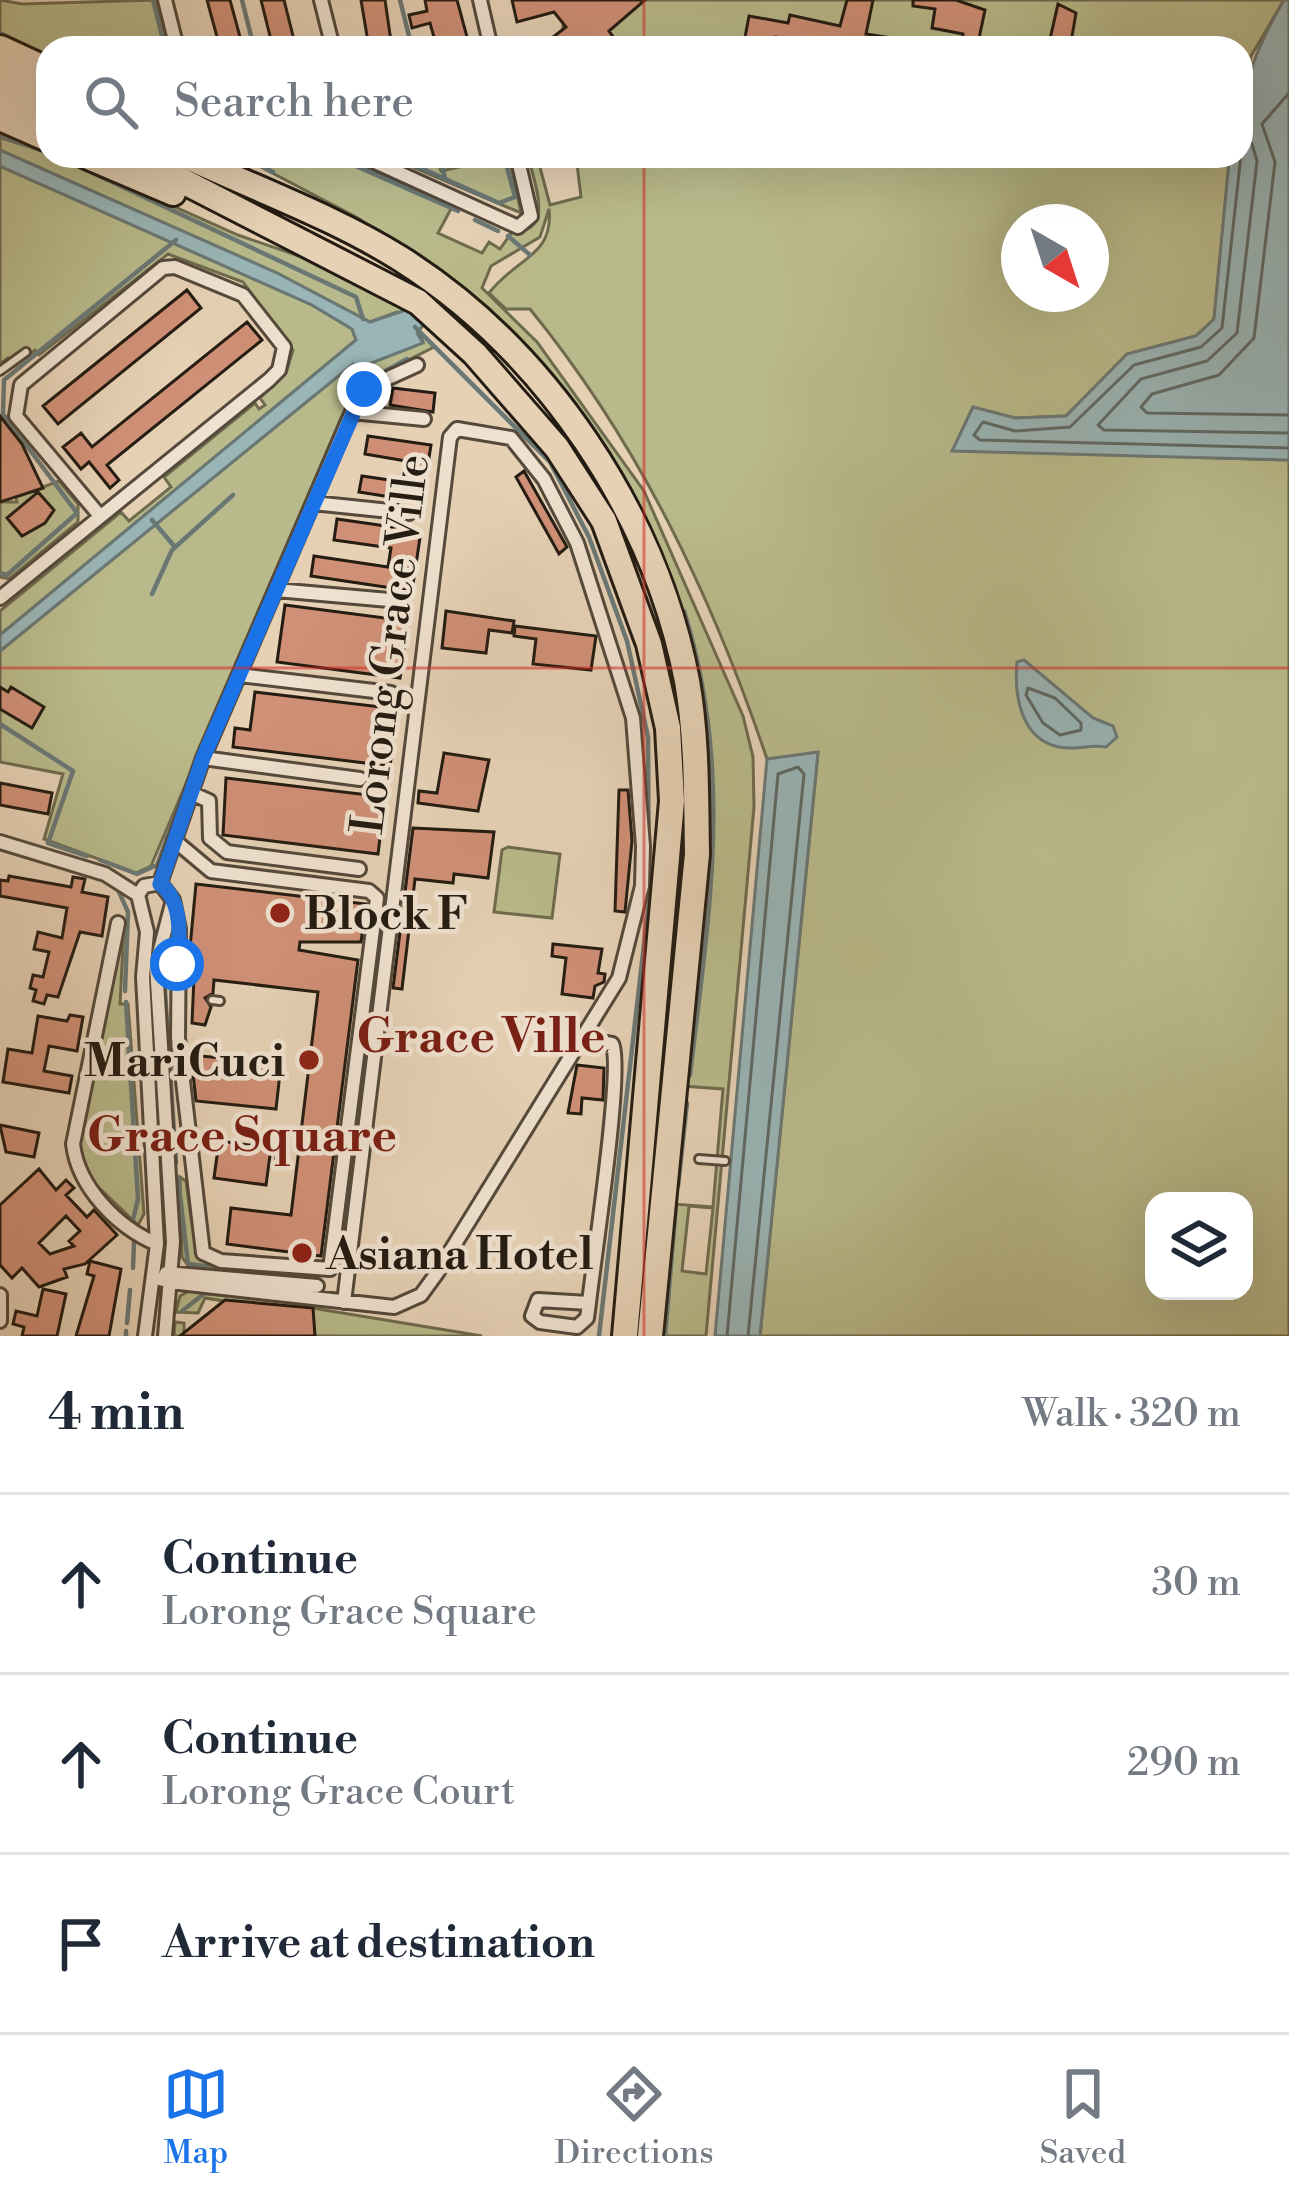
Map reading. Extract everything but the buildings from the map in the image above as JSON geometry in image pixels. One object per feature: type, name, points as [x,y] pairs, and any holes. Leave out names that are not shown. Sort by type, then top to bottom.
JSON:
[{"type":"highway","points":[[0,48],[36,64]]},
{"type":"highway","points":[[0,70],[36,86]]},
{"type":"highway","points":[[0,94],[36,110]]},
{"type":"highway","points":[[0,118],[36,134]]},
{"type":"highway","points":[[114,168],[314,252]]},
{"type":"highway","points":[[156,168],[418,302],[509,392],[557,448],[604,521],[649,644],[668,728],[672,801],[625,1336]]},
{"type":"highway","points":[[213,168],[314,212],[400,258],[450,293],[551,395],[595,454],[633,521],[677,640],[693,734],[697,854],[650,1336]]},
{"type":"highway","points":[[243,168],[290,192],[314,212]]},
{"type":"street","points":[[165,0],[174,36]]},
{"type":"street","points":[[321,0],[330,36]]},
{"type":"street","points":[[480,0],[488,36]]},
{"type":"street","points":[[388,168],[518,227],[531,216],[520,168]]},
{"type":"street","points":[[1,596],[100,517],[269,380],[279,370],[284,347],[243,295],[175,267],[163,268],[21,385],[16,416],[100,517]]},
{"type":"street","points":[[160,884],[203,758],[352,412],[364,389],[417,365]]},
{"type":"street","points":[[352,412],[424,419]]},
{"type":"street","name":"Lorong Grace Ville","points":[[457,428],[511,438],[544,479],[584,560],[633,718],[642,886],[620,978],[422,1295],[394,1307],[334,1291],[450,437],[457,428]]},
{"type":"street","points":[[314,503],[410,513]]},
{"type":"street","points":[[276,590],[389,600]]},
{"type":"street","points":[[239,676],[391,693]]},
{"type":"street","points":[[203,758],[360,779]]},
{"type":"street","points":[[191,793],[209,801],[210,838],[227,852],[359,869]]},
{"type":"street","points":[[160,884],[172,900],[179,929],[176,997],[203,1252],[221,1261],[330,1269],[377,902],[369,891],[211,871],[174,840]]},
{"type":"street","points":[[0,842],[105,874],[138,895]]},
{"type":"street","points":[[138,895],[149,884],[160,884]]},
{"type":"street","points":[[138,895],[147,932],[143,999],[157,1244],[145,1336]]},
{"type":"street","points":[[165,1336],[170,1185],[156,965],[172,900]]},
{"type":"street","points":[[140,911],[149,918],[165,915]]},
{"type":"street","points":[[118,922],[73,1144],[76,1168],[112,1215],[157,1244]]},
{"type":"street","points":[[582,1039],[612,1044],[616,1053],[589,1303]]},
{"type":"street","points":[[170,1185],[189,1152]]},
{"type":"street","points":[[153,1277],[334,1291]]},
{"type":"street","points":[[298,1290],[334,1291]]},
{"type":"street","points":[[0,1295],[0,1321]]},
{"type":"lane","points":[[0,371],[26,352]]},
{"type":"lane","points":[[176,997],[192,998]]},
{"type":"lane","points":[[280,1160],[283,1132]]},
{"type":"lane","points":[[699,1159],[725,1161]]},
{"type":"green space","points":[[0,0],[22,4],[156,0],[165,36],[36,36],[36,52],[0,35]]},
{"type":"green space","points":[[576,0],[1284,0],[1253,53],[1253,36],[563,36]]},
{"type":"green space","points":[[0,135],[36,146],[36,166],[0,150]]},
{"type":"green space","points":[[0,166],[312,305],[352,329],[356,340],[0,635],[0,611],[121,512],[129,521],[171,487],[164,477],[255,403],[259,409],[265,405],[260,398],[286,373],[293,350],[243,282],[168,254],[39,355],[35,350],[15,366],[8,358],[0,364]]},
{"type":"green space","points":[[41,168],[88,168],[238,235],[319,263],[427,320],[397,312],[370,322],[277,273]]},
{"type":"green space","points":[[263,168],[365,168],[452,207],[438,233],[482,253],[489,242],[500,249],[512,232],[534,224],[539,204],[531,168],[540,168],[550,205],[581,197],[577,168],[1229,168],[1214,319],[1196,336],[1127,354],[1066,416],[1015,418],[973,407],[953,450],[1289,460],[1289,1336],[760,1336],[818,753],[767,759],[697,580],[638,467],[530,309],[506,309],[489,293],[540,247],[549,225],[549,209],[540,237],[491,266],[482,288],[537,342],[644,491],[743,716],[753,757],[754,807],[706,1336],[658,1336],[674,1204],[713,1207],[723,1089],[683,1086],[712,803],[704,724],[658,554],[454,283],[358,218]],"holes":[[[689,1206],[713,1208],[706,1274],[682,1271]]]},
{"type":"green space","points":[[415,168],[512,168],[521,213]]},
{"type":"green space","points":[[419,331],[434,347],[365,382],[341,418],[151,866],[136,873],[44,839],[63,774],[0,762],[0,651],[353,364],[423,342]]},
{"type":"green space","points":[[59,481],[78,504],[78,522],[9,579],[0,577],[0,502],[17,502],[16,497]]},
{"type":"green space","points":[[502,850],[560,854],[552,918],[494,912]]},
{"type":"green space","points":[[124,927],[120,1004],[128,1004],[144,1214],[138,1225],[93,1182],[78,1151]]},
{"type":"green space","points":[[180,1177],[186,1181],[194,1234],[207,1259],[235,1268],[288,1272],[287,1278],[187,1264],[182,1257]]},
{"type":"green space","points":[[193,1289],[294,1299],[294,1305],[482,1336],[174,1336],[175,1322],[184,1323],[184,1333],[224,1301],[205,1298],[198,1313],[176,1312],[180,1296]]},
{"type":"water","points":[[1284,0],[1289,0],[1289,460],[952,451],[973,407],[1015,418],[1066,416],[1127,354],[1196,336],[1214,319],[1228,168],[1253,168],[1253,67]]},
{"type":"water","points":[[0,150],[277,273],[370,322],[409,309],[425,323],[417,333],[423,343],[364,366],[353,364],[0,651],[0,635],[356,340],[352,329],[312,305],[0,166]]},
{"type":"water","points":[[1024,660],[1093,718],[1113,726],[1117,737],[1106,747],[1071,748],[1036,735],[1019,701],[1017,662]]},
{"type":"water","points":[[818,752],[760,1336],[715,1336],[767,759]]},
{"type":"waterway","points":[[153,0],[162,36]]},
{"type":"waterway","points":[[242,0],[251,36]]},
{"type":"waterway","points":[[400,0],[409,36]]},
{"type":"waterway","points":[[0,33],[36,50]]},
{"type":"waterway","points":[[0,137],[36,148]]},
{"type":"waterway","points":[[82,168],[356,297],[363,319]]},
{"type":"waterway","points":[[266,168],[273,172]]},
{"type":"waterway","points":[[360,168],[458,211]]},
{"type":"waterway","points":[[421,168],[499,203],[515,197],[507,168]]},
{"type":"waterway","points":[[443,168],[445,179]]},
{"type":"waterway","points":[[475,220],[498,231]]},
{"type":"waterway","points":[[508,236],[530,255]]},
{"type":"waterway","points":[[0,573],[7,575],[77,513],[3,414],[4,380],[176,240]]},
{"type":"waterway","points":[[415,327],[550,462],[589,537],[627,641],[648,737],[649,901],[599,1336]]},
{"type":"waterway","points":[[362,384],[407,359]]},
{"type":"waterway","points":[[152,594],[172,550],[233,495]]},
{"type":"waterway","points":[[152,520],[175,547]]},
{"type":"waterway","points":[[684,611],[709,728],[713,786],[710,899],[690,1075]]},
{"type":"waterway","points":[[0,724],[73,771],[48,843],[87,856]]},
{"type":"waterway","points":[[100,860],[137,874],[157,865],[188,782]]},
{"type":"waterway","points":[[119,892],[128,912],[125,991]]},
{"type":"waterway","points":[[169,937],[164,977],[176,1163]]},
{"type":"waterway","points":[[126,1002],[138,1199],[132,1224]]},
{"type":"waterway","points":[[678,1186],[687,1103]]},
{"type":"waterway","points":[[178,1178],[188,1264],[318,1279]]},
{"type":"waterway","points":[[665,1336],[676,1205]]},
{"type":"waterway","points":[[133,1268],[134,1242]]},
{"type":"waterway","points":[[127,1323],[130,1290]]},
{"type":"waterway","points":[[182,1311],[205,1293],[293,1302]]},
{"type":"waterway","points":[[126,1331],[126,1336]]},
{"type":"place","name":"Block F","points":[[280,913]]},
{"type":"place","name":"MariCuci","points":[[309,1060]]},
{"type":"place","name":"Asiana Hotel","points":[[302,1253]]},
{"type":"district","name":"Grace Ville","points":[[481,1035]]},
{"type":"district","name":"Grace Square","points":[[242,1134]]},
{"type":"route","points":[[177,964],[179,929],[172,895],[160,884],[203,758],[364,389]]}]
